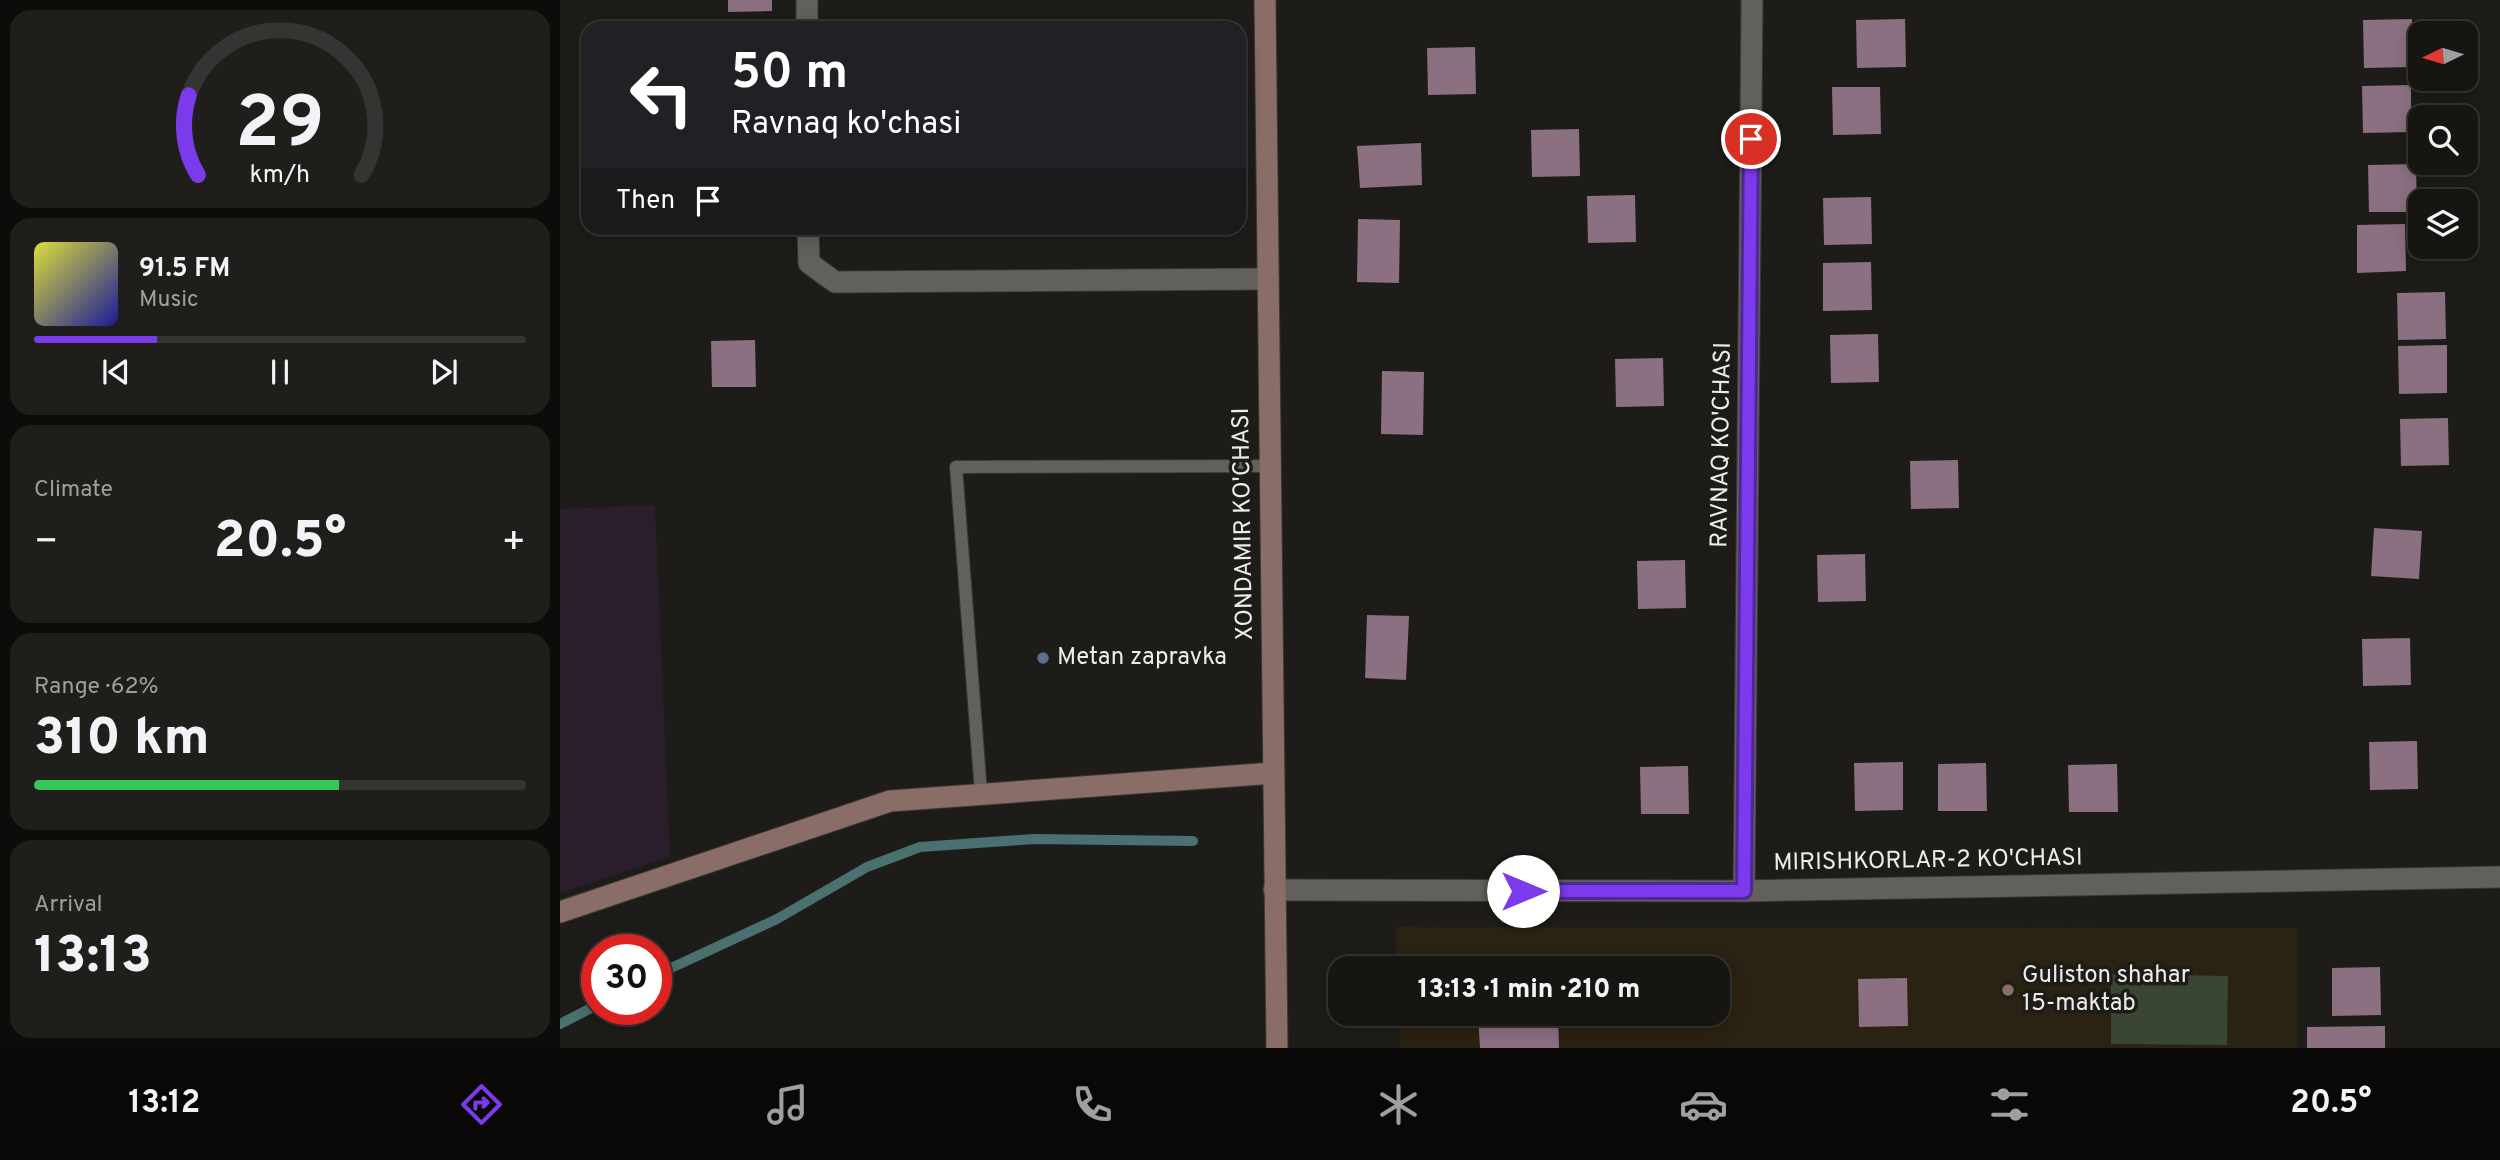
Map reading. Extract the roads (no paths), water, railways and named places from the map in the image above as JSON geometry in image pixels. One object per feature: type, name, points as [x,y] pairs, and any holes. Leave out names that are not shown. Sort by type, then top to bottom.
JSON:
[{"type":"main road","name":"XONDAMIR KO'CHASI","points":[[1265,0],[1277,1048]]},
{"type":"main road","points":[[560,912],[890,801],[1274,773]]},
{"type":"street","points":[[807,0],[807,21]]},
{"type":"street","name":"RAVNAQ KO'CHASI","points":[[1744,891],[1752,0]]},
{"type":"street","points":[[808,235],[808,263],[835,282],[1268,279]]},
{"type":"street","name":"MIRISHKORLAR-2 KO'CHASI","points":[[1274,890],[1744,891],[2500,877]]},
{"type":"lane","points":[[981,793],[956,467],[1269,466]]},
{"type":"waterway","points":[[672,968],[777,919],[867,867],[920,847],[1034,839],[1193,841]]},
{"type":"waterway","points":[[560,1024],[581,1013]]},
{"type":"place","name":"Metan zapravka","points":[[1043,658]]},
{"type":"place","name":"Guliston shahar 15-maktab","points":[[2008,990]]}]
